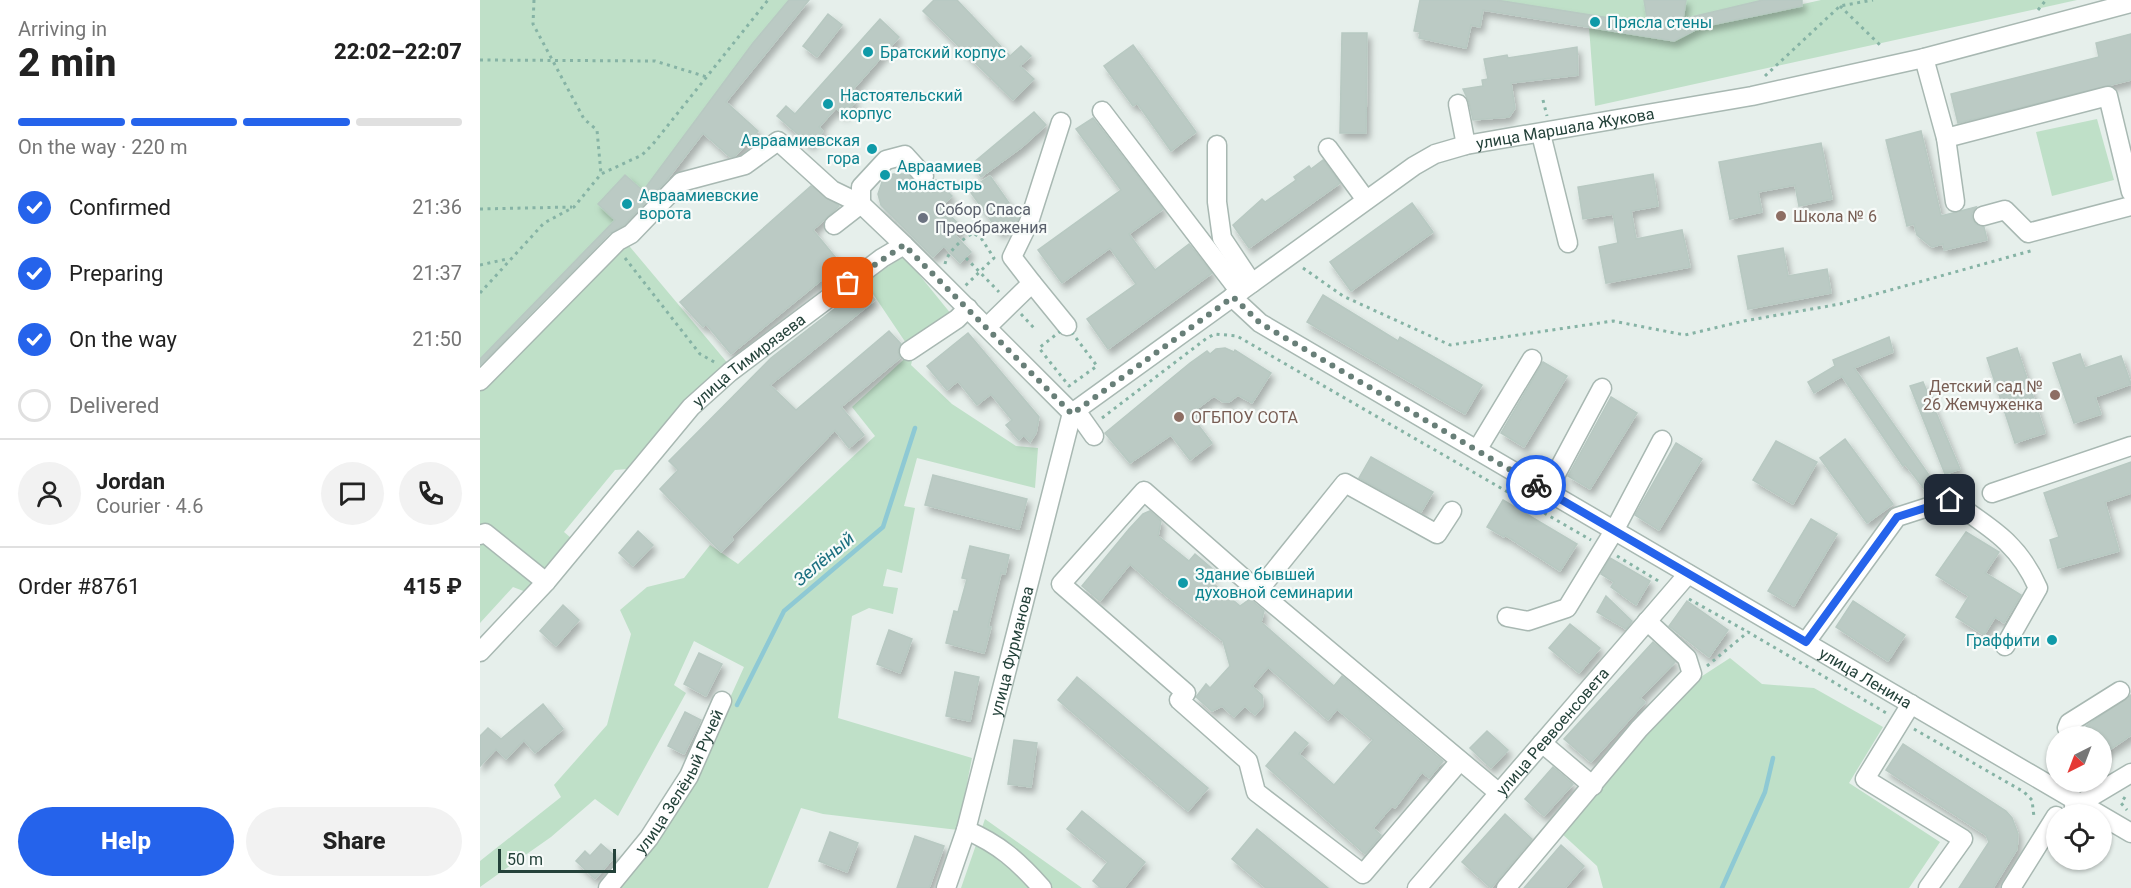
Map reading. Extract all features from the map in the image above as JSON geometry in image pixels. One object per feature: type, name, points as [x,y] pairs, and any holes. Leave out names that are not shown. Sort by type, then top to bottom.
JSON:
[{"type":"street","name":"улица Маршала Жукова","points":[[1074,413],[1424,160],[1466,145],[1542,134],[1752,96],[1924,58],[2131,3]]},
{"type":"street","points":[[1924,58],[1946,138],[1955,202]]},
{"type":"street","points":[[1946,138],[2108,96],[2131,192]]},
{"type":"street","points":[[1458,104],[1466,145]]},
{"type":"street","points":[[1102,111],[1242,291]]},
{"type":"street","points":[[1061,122],[1029,222],[1012,258],[1067,326]]},
{"type":"street","points":[[1542,134],[1568,243]]},
{"type":"street","points":[[480,381],[618,241],[631,234],[681,182],[745,165],[778,141],[832,190],[861,204],[1091,432]]},
{"type":"street","points":[[1217,145],[1217,202],[1222,238],[1242,291]]},
{"type":"street","points":[[1328,148],[1366,200]]},
{"type":"street","points":[[861,204],[861,187],[886,160],[905,155],[924,176]]},
{"type":"street","points":[[834,225],[861,204]]},
{"type":"street","points":[[1983,216],[2005,210],[2028,233],[2131,206]]},
{"type":"street","name":"улица Тимирязева","points":[[480,652],[546,582],[678,420],[730,372],[882,258],[904,245]]},
{"type":"street","points":[[987,327],[1032,284]]},
{"type":"street","name":"улица Ленина","points":[[1242,291],[1260,323],[2082,802],[2131,833]]},
{"type":"street","points":[[909,351],[957,319],[962,302]]},
{"type":"street","points":[[1477,450],[1532,359]]},
{"type":"street","points":[[1547,492],[1602,387]]},
{"type":"street","name":"улица Фурманова","points":[[946,888],[966,830],[1074,413]]},
{"type":"street","points":[[1507,617],[1528,621],[1567,608],[1614,531],[1662,440]]},
{"type":"street","points":[[1992,493],[2131,446]]},
{"type":"street","points":[[1258,591],[1346,483],[1437,534],[1452,511]]},
{"type":"street","points":[[1460,760],[1364,874],[1256,792],[1248,761],[1179,700],[1186,693],[1061,584],[1144,491],[1258,591],[1460,760],[1499,793]]},
{"type":"street","points":[[1806,642],[1897,517],[1950,500],[2006,538],[2032,573],[2038,588],[2005,645]]},
{"type":"street","points":[[480,535],[485,533],[546,582]]},
{"type":"street","name":"улица Реввоенсовета","points":[[1417,888],[1688,574]]},
{"type":"street","points":[[1506,888],[1639,729],[1692,674],[1687,658],[1647,621]]},
{"type":"street","points":[[2068,726],[2120,690]]},
{"type":"street","name":"улица Зелёный Ручей","points":[[608,888],[649,838],[689,776],[722,701]]},
{"type":"street","points":[[1911,704],[1865,779],[1963,839],[1928,888]]},
{"type":"street","points":[[1542,743],[1593,786]]},
{"type":"street","points":[[2112,781],[2131,772]]},
{"type":"street","points":[[2079,804],[2095,792]]},
{"type":"street","points":[[966,830],[993,841],[1024,867],[1042,888]]},
{"type":"street","points":[[2011,888],[2046,833]]},
{"type":"path","points":[[534,0],[533,24],[584,119],[597,130],[601,174]]},
{"type":"path","points":[[480,293],[544,223],[574,207],[601,174],[642,155],[768,0]]},
{"type":"path","points":[[1763,77],[1840,6],[1873,0]]},
{"type":"path","points":[[2037,10],[2046,0]]},
{"type":"path","points":[[1840,6],[1882,47]]},
{"type":"path","points":[[480,60],[655,61],[707,77]]},
{"type":"path","points":[[480,209],[574,207]]},
{"type":"path","points":[[950,252],[973,233],[981,238],[994,258],[962,302]]},
{"type":"path","points":[[1298,264],[1343,296],[1450,345],[1613,321],[1685,335],[1744,321],[1840,304],[2036,249]]},
{"type":"path","points":[[623,255],[700,354],[730,372]]},
{"type":"path","points":[[480,265],[509,259]]},
{"type":"path","points":[[1067,326],[1097,366],[1070,386],[1039,348],[1067,326]]},
{"type":"path","points":[[1091,432],[1207,338],[1215,334],[1237,336],[2024,792],[2032,800],[2034,818],[2046,819]]},
{"type":"path","points":[[1692,674],[1715,662],[1748,632]]},
{"type":"path","points":[[2131,793],[2121,803],[2131,813]]},
{"type":"green space","points":[[480,0],[789,0],[753,43],[643,191],[625,175],[598,204],[615,220],[480,359]]},
{"type":"green space","points":[[1496,0],[1646,0],[1647,16],[1654,25]]},
{"type":"green space","points":[[1686,0],[1763,0],[1683,19]]},
{"type":"green space","points":[[1821,0],[2077,0],[1595,106],[1589,27],[1674,41],[1701,27]]},
{"type":"green space","points":[[2097,119],[2114,180],[2052,196],[2036,132]]},
{"type":"green space","points":[[620,235],[730,366],[627,469],[615,470],[564,532],[571,538],[526,592],[513,587],[480,623],[480,380]]},
{"type":"green space","points":[[904,256],[960,325],[913,357],[911,365],[952,404],[1016,446],[1038,448],[1035,488],[917,458],[904,506],[915,508],[902,573],[887,569],[883,586],[898,588],[893,614],[869,608],[852,616],[838,718],[972,758],[958,830],[823,814],[801,808],[768,888],[619,888],[729,700],[744,667],[694,641],[674,685],[686,693],[618,816],[595,799],[551,837],[480,887],[480,861],[561,797],[554,785],[607,725],[631,634],[620,610],[647,587],[684,578],[710,545],[738,564],[875,436],[852,407],[912,352],[865,282]]},
{"type":"green space","points":[[1730,658],[1762,684],[1814,688],[1883,727],[1849,783],[1940,842],[1909,888],[1603,888],[1597,866],[1560,832],[1693,682]]},
{"type":"green space","points":[[985,819],[1082,888],[961,888]]},
{"type":"building","points":[[789,0],[809,0],[726,102],[758,131],[735,156],[730,157],[703,133],[666,181],[624,225],[610,233],[480,365],[480,359],[615,220],[598,204],[625,175],[643,191],[753,43]]},
{"type":"building","points":[[934,0],[957,0],[1010,56],[1021,46],[1031,56],[1020,66],[1034,79],[1013,100],[923,11]]},
{"type":"building","points":[[1420,0],[1496,0],[1648,24],[1644,0],[1686,0],[1683,19],[1763,0],[1802,0],[1802,6],[1701,27],[1674,41],[1483,10],[1480,27],[1471,25],[1466,48],[1419,38],[1420,32],[1414,31]]},
{"type":"building","points":[[828,14],[842,25],[817,57],[803,46]]},
{"type":"building","points":[[880,19],[899,37],[849,94],[856,101],[843,115],[836,108],[819,127],[823,131],[810,145],[777,116],[786,106],[795,114]]},
{"type":"building","points":[[1342,33],[1367,33],[1366,133],[1340,133]]},
{"type":"building","points":[[2131,34],[2131,80],[1958,123],[1951,94],[2099,57],[2096,43]]},
{"type":"building","points":[[1133,45],[1196,132],[1171,151],[1137,103],[1133,106],[1104,66]]},
{"type":"building","points":[[1577,47],[1578,75],[1511,83],[1515,108],[1509,117],[1473,120],[1463,89],[1483,86],[1482,80],[1488,79],[1484,59],[1507,55],[1508,58]]},
{"type":"building","points":[[1034,112],[1046,125],[1022,147],[981,177],[972,164]]},
{"type":"building","points":[[1093,118],[1163,209],[1129,234],[1155,270],[1189,244],[1212,273],[1108,349],[1087,319],[1136,284],[1110,248],[1062,283],[1038,250],[1121,190],[1076,129]]},
{"type":"building","points":[[1921,131],[1941,216],[1976,207],[1972,213],[1972,219],[1976,224],[1984,227],[1987,240],[1944,250],[1943,244],[1932,247],[1917,235],[1914,224],[1907,226],[1886,140]]},
{"type":"building","points":[[1821,143],[1832,199],[1799,206],[1795,185],[1758,192],[1762,212],[1730,219],[1719,162]]},
{"type":"building","points":[[1323,160],[1340,183],[1249,248],[1233,225],[1262,199],[1265,202],[1296,180],[1294,177],[1309,166],[1311,169]]},
{"type":"building","name":"Собор Спаса Преображения","points":[[893,174],[907,174],[925,191],[936,180],[952,196],[941,207],[963,228],[955,235],[971,252],[960,263],[944,246],[933,257],[881,205],[878,194],[882,182]]},
{"type":"building","points":[[1653,174],[1658,206],[1631,211],[1636,239],[1682,230],[1690,267],[1606,283],[1599,247],[1618,243],[1613,214],[1583,219],[1578,187]]},
{"type":"building","points":[[990,176],[1019,217],[1017,222],[1000,233],[969,190]]},
{"type":"building","points":[[811,186],[839,206],[813,230],[841,264],[731,354],[706,324],[703,327],[680,302]]},
{"type":"building","points":[[1412,203],[1433,232],[1351,291],[1330,262]]},
{"type":"building","points":[[1783,248],[1788,276],[1827,269],[1831,293],[1748,309],[1738,256]]},
{"type":"building","points":[[864,286],[875,300],[770,385],[796,410],[889,331],[901,344],[898,351],[900,358],[841,407],[864,435],[849,448],[835,430],[731,537],[733,540],[721,552],[660,489],[678,470],[669,461],[771,358]]},
{"type":"building","points":[[1323,295],[1398,341],[1400,337],[1482,385],[1465,414],[1307,322]]},
{"type":"building","points":[[968,333],[1039,417],[1036,433],[1030,442],[1024,435],[1019,440],[1006,425],[1012,420],[991,394],[977,405],[958,381],[947,390],[927,366]]},
{"type":"building","points":[[1889,337],[1893,352],[1854,368],[1940,491],[1929,495],[1905,464],[1903,466],[1842,376],[1814,393],[1808,382],[1835,366],[1833,360]]},
{"type":"building","points":[[1225,348],[1234,352],[1235,350],[1271,373],[1252,403],[1238,395],[1229,402],[1223,402],[1214,396],[1190,414],[1212,443],[1190,460],[1171,435],[1130,463],[1105,433],[1190,363],[1207,351],[1210,354],[1216,349]]},
{"type":"building","points":[[2017,348],[2045,433],[2015,443],[1987,358]]},
{"type":"building","points":[[2080,354],[2085,368],[2121,356],[2131,384],[2095,397],[2101,414],[2074,423],[2053,363]]},
{"type":"building","points":[[1543,362],[1567,376],[1524,447],[1501,433]]},
{"type":"building","points":[[1923,382],[1960,469],[1945,474],[1910,386]]},
{"type":"building","points":[[1611,397],[1637,413],[1590,489],[1568,476]]},
{"type":"building","points":[[1845,439],[1893,504],[1867,523],[1820,458]]},
{"type":"building","points":[[1776,441],[1817,462],[1793,504],[1753,480]]},
{"type":"building","points":[[1676,443],[1702,459],[1659,530],[1635,515]]},
{"type":"building","points":[[1371,457],[1433,492],[1421,512],[1359,478]]},
{"type":"building","points":[[2131,462],[2131,493],[2105,502],[2119,551],[2058,568],[2050,540],[2059,537],[2044,493]]},
{"type":"building","points":[[933,475],[1027,499],[1019,529],[925,505]]},
{"type":"building","points":[[1503,500],[1577,544],[1560,571],[1505,535],[1504,537],[1487,527]]},
{"type":"building","points":[[1150,511],[1161,521],[1158,536],[1189,561],[1195,554],[1215,571],[1208,579],[1240,606],[1250,599],[1264,611],[1261,622],[1334,686],[1342,676],[1443,761],[1429,778],[1422,772],[1395,808],[1392,806],[1373,828],[1381,835],[1365,854],[1266,766],[1295,732],[1308,743],[1299,754],[1334,785],[1373,740],[1337,709],[1328,720],[1268,667],[1252,686],[1262,695],[1263,706],[1255,715],[1245,706],[1234,717],[1222,706],[1212,711],[1196,697],[1206,684],[1210,688],[1230,666],[1223,641],[1130,564],[1100,601],[1082,586],[1129,529],[1143,514]]},
{"type":"building","points":[[1811,519],[1837,534],[1794,606],[1768,591]]},
{"type":"building","points":[[638,531],[653,545],[633,566],[619,553]]},
{"type":"building","points":[[1966,532],[1999,552],[1985,573],[2021,595],[2004,623],[1995,617],[1984,635],[1956,617],[1969,596],[1936,575]]},
{"type":"building","points":[[970,546],[1009,555],[1005,574],[1001,573],[984,653],[946,643],[954,611],[958,612],[967,579],[962,578]]},
{"type":"building","points":[[1610,558],[1650,581],[1636,605],[1611,587],[1614,582],[1601,574]]},
{"type":"building","points":[[1606,596],[1632,621],[1626,629],[1597,612]]},
{"type":"building","points":[[1687,601],[1728,630],[1709,657],[1669,626]]},
{"type":"building","points":[[1853,601],[1905,635],[1888,661],[1836,627]]},
{"type":"building","points":[[563,605],[579,620],[556,646],[540,631]]},
{"type":"building","points":[[1570,624],[1600,648],[1579,673],[1549,648]]},
{"type":"building","points":[[889,630],[912,639],[900,673],[877,664]]},
{"type":"building","points":[[1653,642],[1675,662],[1640,698],[1645,702],[1591,762],[1564,739]]},
{"type":"building","points":[[699,653],[722,664],[706,696],[684,684]]},
{"type":"building","points":[[955,672],[979,677],[970,721],[946,716]]},
{"type":"building","points":[[1077,677],[1208,788],[1188,811],[1058,700]]},
{"type":"building","points":[[2131,695],[2131,735],[2112,748],[2112,726],[2086,726]]},
{"type":"building","points":[[543,704],[563,729],[535,753],[524,740],[506,759],[496,749],[480,766],[480,736],[488,728],[501,739]]},
{"type":"building","points":[[685,712],[701,720],[684,754],[668,746]]},
{"type":"building","points":[[1487,731],[1508,750],[1491,768],[1470,748]]},
{"type":"building","points":[[1014,740],[1037,743],[1031,787],[1008,784]]},
{"type":"building","points":[[1903,744],[2006,811],[2012,818],[2018,834],[2017,849],[1993,888],[1959,888],[1989,842],[1986,835],[1886,770]]},
{"type":"building","points":[[1553,767],[1573,784],[1544,816],[1525,799]]},
{"type":"building","points":[[1082,811],[1145,862],[1124,888],[1101,888],[1093,881],[1108,862],[1067,829]]},
{"type":"building","points":[[1505,814],[1532,839],[1491,888],[1462,862]]},
{"type":"building","points":[[1257,829],[1328,888],[1266,888],[1232,859]]},
{"type":"building","points":[[830,832],[858,843],[847,872],[819,861]]},
{"type":"building","points":[[915,836],[944,846],[929,888],[897,888]]},
{"type":"building","points":[[601,844],[615,856],[595,879],[576,861],[585,851],[590,856]]},
{"type":"building","points":[[1561,845],[1584,866],[1565,888],[1524,888]]},
{"type":"waterway","name":"Зелёный","points":[[737,705],[784,611],[883,527],[915,428]]},
{"type":"waterway","points":[[1722,888],[1765,792],[1773,758]]},
{"type":"way so far","points":[[848,283],[904,245],[1072,414],[1233,297],[1260,323],[1536,485]]},
{"type":"place","name":"Прясла стены","points":[[1595,22]]},
{"type":"place","name":"Братский корпус","points":[[868,52]]},
{"type":"place","name":"Настоятельский корпус","points":[[828,104]]},
{"type":"place","name":"Авраамиевская гора","points":[[872,149]]},
{"type":"place","name":"Авраамиев монастырь","points":[[885,175]]},
{"type":"place","name":"Авраамиевские ворота","points":[[627,204]]},
{"type":"place","name":"Школа № 6","points":[[1781,216]]},
{"type":"place","name":"Собор Спаса Преображения","points":[[923,218]]},
{"type":"place","name":"Детский сад № 26 Жемчуженка","points":[[2055,395]]},
{"type":"place","name":"ОГБПОУ СОТА","points":[[1179,417]]},
{"type":"place","name":"Здание бывшей духовной семинарии","points":[[1183,583]]},
{"type":"place","name":"Граффити","points":[[2052,640]]},
{"type":"route","points":[[1536,485],[1806,642],[1897,517],[1950,500]]}]
